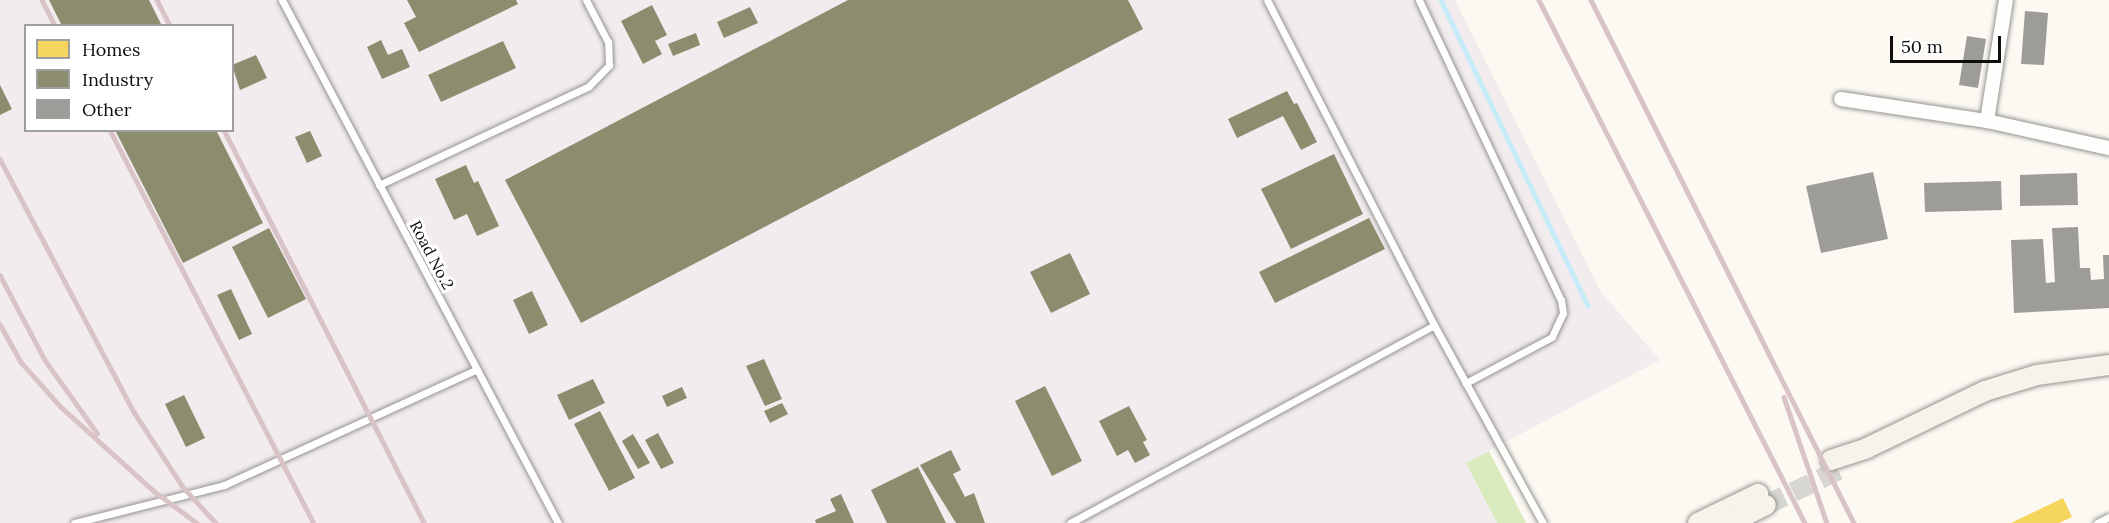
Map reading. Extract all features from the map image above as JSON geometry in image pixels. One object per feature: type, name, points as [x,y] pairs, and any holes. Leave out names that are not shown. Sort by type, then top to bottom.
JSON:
[{"type":"street","points":[[1987,121],[2006,0]]},
{"type":"street","points":[[1841,99],[1987,121],[2109,148]]},
{"type":"street","points":[[1835,465],[1985,391],[2037,375],[2109,365]]},
{"type":"street","points":[[1698,523],[1762,500],[1730,523]]},
{"type":"lane","name":"Road No.2","points":[[282,0],[558,523]]},
{"type":"lane","points":[[379,185],[589,86],[609,65],[608,42],[586,0]]},
{"type":"lane","points":[[1267,0],[1434,325],[1543,523]]},
{"type":"lane","points":[[1419,0],[1562,300],[1563,313],[1552,337],[1466,383]]},
{"type":"lane","points":[[1070,523],[1081,520],[1434,325]]},
{"type":"lane","points":[[74,523],[224,485],[477,369]]},
{"type":"lane","points":[[2097,523],[2109,517]]},
{"type":"shaded area","points":[[0,0],[1455,0],[1601,292],[1660,360],[1466,463],[1497,523],[0,523]]},
{"type":"green space","points":[[1489,451],[1526,523],[1497,523],[1466,463]]},
{"type":"building: Homes","points":[[2063,498],[2072,517],[2059,523],[2011,523]]},
{"type":"building: Industry","points":[[49,0],[149,0],[161,24],[61,24]]},
{"type":"building: Industry","points":[[407,0],[516,0],[518,4],[419,52],[404,23],[416,17]]},
{"type":"building: Industry","points":[[848,0],[1128,0],[1143,29],[581,323],[505,180]]},
{"type":"building: Industry","points":[[652,5],[667,35],[655,41],[662,54],[643,64],[621,21]]},
{"type":"building: Industry","points":[[750,7],[758,23],[724,38],[717,22]]},
{"type":"building: Industry","points":[[696,33],[700,45],[673,56],[668,44]]},
{"type":"building: Industry","points":[[381,40],[388,55],[402,49],[410,67],[382,79],[367,47]]},
{"type":"building: Industry","points":[[503,41],[516,68],[441,102],[428,75]]},
{"type":"building: Industry","points":[[256,55],[267,78],[240,90],[234,64]]},
{"type":"building: Industry","points":[[0,85],[12,109],[0,115]]},
{"type":"building: Industry","points":[[1287,91],[1294,104],[1297,103],[1317,142],[1301,150],[1283,116],[1237,138],[1228,119]]},
{"type":"building: Industry","points":[[310,131],[322,156],[307,163],[295,137]]},
{"type":"building: Industry","points":[[116,132],[217,132],[263,223],[183,263]]},
{"type":"building: Industry","points":[[1334,154],[1363,214],[1291,249],[1261,189]]},
{"type":"building: Industry","points":[[466,165],[474,183],[478,181],[499,226],[477,236],[467,214],[454,220],[435,179]]},
{"type":"building: Industry","points":[[1369,218],[1385,249],[1275,303],[1259,272]]},
{"type":"building: Industry","points":[[269,228],[306,299],[268,318],[232,247]]},
{"type":"building: Industry","points":[[1070,253],[1090,294],[1051,313],[1030,272]]},
{"type":"building: Industry","points":[[231,289],[252,334],[239,340],[217,295]]},
{"type":"building: Industry","points":[[532,291],[548,325],[529,334],[513,300]]},
{"type":"building: Industry","points":[[764,359],[782,399],[765,406],[746,366]]},
{"type":"building: Industry","points":[[593,379],[605,403],[569,420],[557,395]]},
{"type":"building: Industry","points":[[1045,386],[1082,461],[1052,476],[1015,401]]},
{"type":"building: Industry","points":[[682,387],[687,398],[667,407],[662,396]]},
{"type":"building: Industry","points":[[184,395],[205,438],[186,447],[165,404]]},
{"type":"building: Industry","points":[[782,403],[788,414],[770,423],[764,411]]},
{"type":"building: Industry","points":[[1129,406],[1147,440],[1143,442],[1150,455],[1135,463],[1128,450],[1117,456],[1099,421]]},
{"type":"building: Industry","points":[[600,411],[635,478],[609,491],[574,424]]},
{"type":"building: Industry","points":[[658,433],[674,463],[661,469],[645,440]]},
{"type":"building: Industry","points":[[633,434],[650,463],[638,469],[622,441]]},
{"type":"building: Industry","points":[[951,450],[961,470],[953,474],[965,497],[974,493],[985,523],[956,523],[920,465]]},
{"type":"building: Industry","points":[[918,467],[946,523],[887,523],[871,490]]},
{"type":"building: Industry","points":[[841,494],[854,523],[816,523],[815,520],[836,511],[830,499]]},
{"type":"building: Other","points":[[2025,11],[2048,13],[2044,65],[2021,64]]},
{"type":"building: Other","points":[[1967,36],[1986,39],[1978,88],[1959,85]]},
{"type":"building: Other","points":[[1873,172],[1888,239],[1821,253],[1806,186]]},
{"type":"building: Other","points":[[2077,173],[2078,205],[2020,206],[2020,175]]},
{"type":"building: Other","points":[[2001,181],[2002,210],[1925,212],[1924,183]]},
{"type":"building: Other","points":[[2078,227],[2080,268],[2090,268],[2091,280],[2104,279],[2103,255],[2109,255],[2109,308],[2014,313],[2011,240],[2043,239],[2046,283],[2055,282],[2052,228]]},
{"type":"waterway","points":[[1441,0],[1588,305]]},
{"type":"tunnel","points":[[1766,505],[1839,470]]},
{"type":"railway","points":[[42,0],[54,24]]},
{"type":"railway","points":[[157,0],[169,24]]},
{"type":"railway","points":[[1539,0],[1805,523]]},
{"type":"railway","points":[[1591,0],[1854,523]]},
{"type":"railway","points":[[111,132],[314,523]]},
{"type":"railway","points":[[225,132],[424,523]]},
{"type":"railway","points":[[0,159],[134,412],[183,487],[216,523]]},
{"type":"railway","points":[[0,275],[45,360],[97,433]]},
{"type":"railway","points":[[0,324],[21,362],[61,407],[154,491],[197,523]]},
{"type":"railway","points":[[1784,397],[1827,523]]}]
